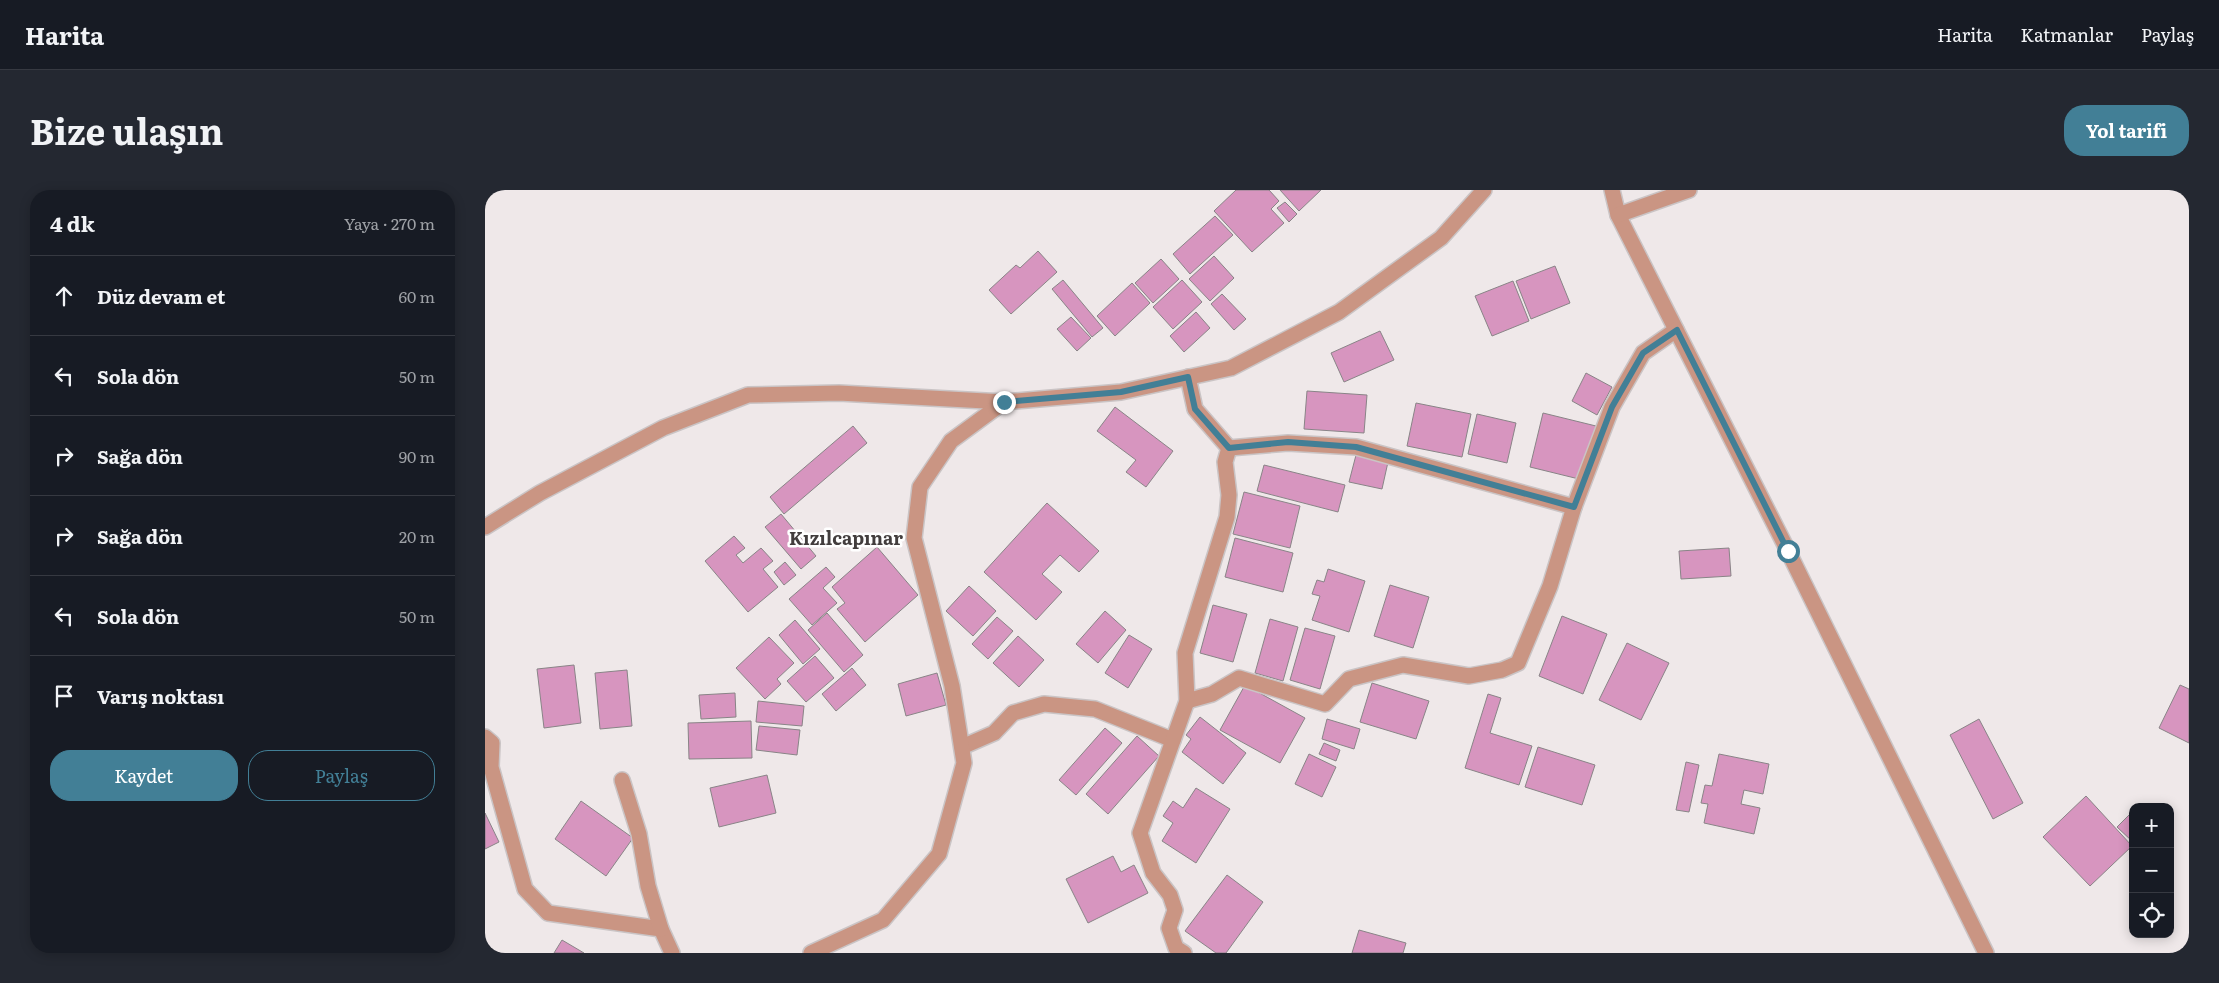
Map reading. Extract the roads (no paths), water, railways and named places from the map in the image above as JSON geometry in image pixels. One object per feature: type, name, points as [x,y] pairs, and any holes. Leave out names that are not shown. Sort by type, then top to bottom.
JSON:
[{"type":"street","points":[[485,526],[540,493],[663,428],[748,395],[839,393],[1004,402],[1121,392],[1231,368],[1339,312],[1441,238],[1484,190]]},
{"type":"street","points":[[1612,190],[1618,215],[1986,953]]},
{"type":"street","points":[[1618,215],[1689,190]]},
{"type":"street","points":[[1187,701],[1212,694],[1239,678],[1325,704],[1349,679],[1403,665],[1469,676],[1501,670],[1518,663],[1550,586],[1574,507],[1612,407],[1643,353],[1677,330]]},
{"type":"street","points":[[1188,377],[1195,409],[1229,448]]},
{"type":"street","points":[[811,953],[883,920],[939,854],[964,763],[953,686],[914,538],[920,487],[951,441],[1004,402]]},
{"type":"street","points":[[1229,448],[1288,442],[1356,447],[1574,507]]},
{"type":"street","points":[[1184,953],[1176,948],[1169,928],[1175,910],[1170,895],[1153,873],[1140,833],[1187,701],[1185,653],[1227,517],[1229,495],[1225,462],[1229,448]]},
{"type":"street","points":[[962,747],[994,733],[1013,713],[1044,704],[1095,709],[1173,740]]},
{"type":"street","points":[[485,737],[492,743],[491,767],[525,889],[548,913],[661,929]]},
{"type":"street","points":[[622,780],[639,834],[648,886],[661,929],[672,953]]},
{"type":"district","name":"Kızılcapınar","points":[[846,539]]}]
